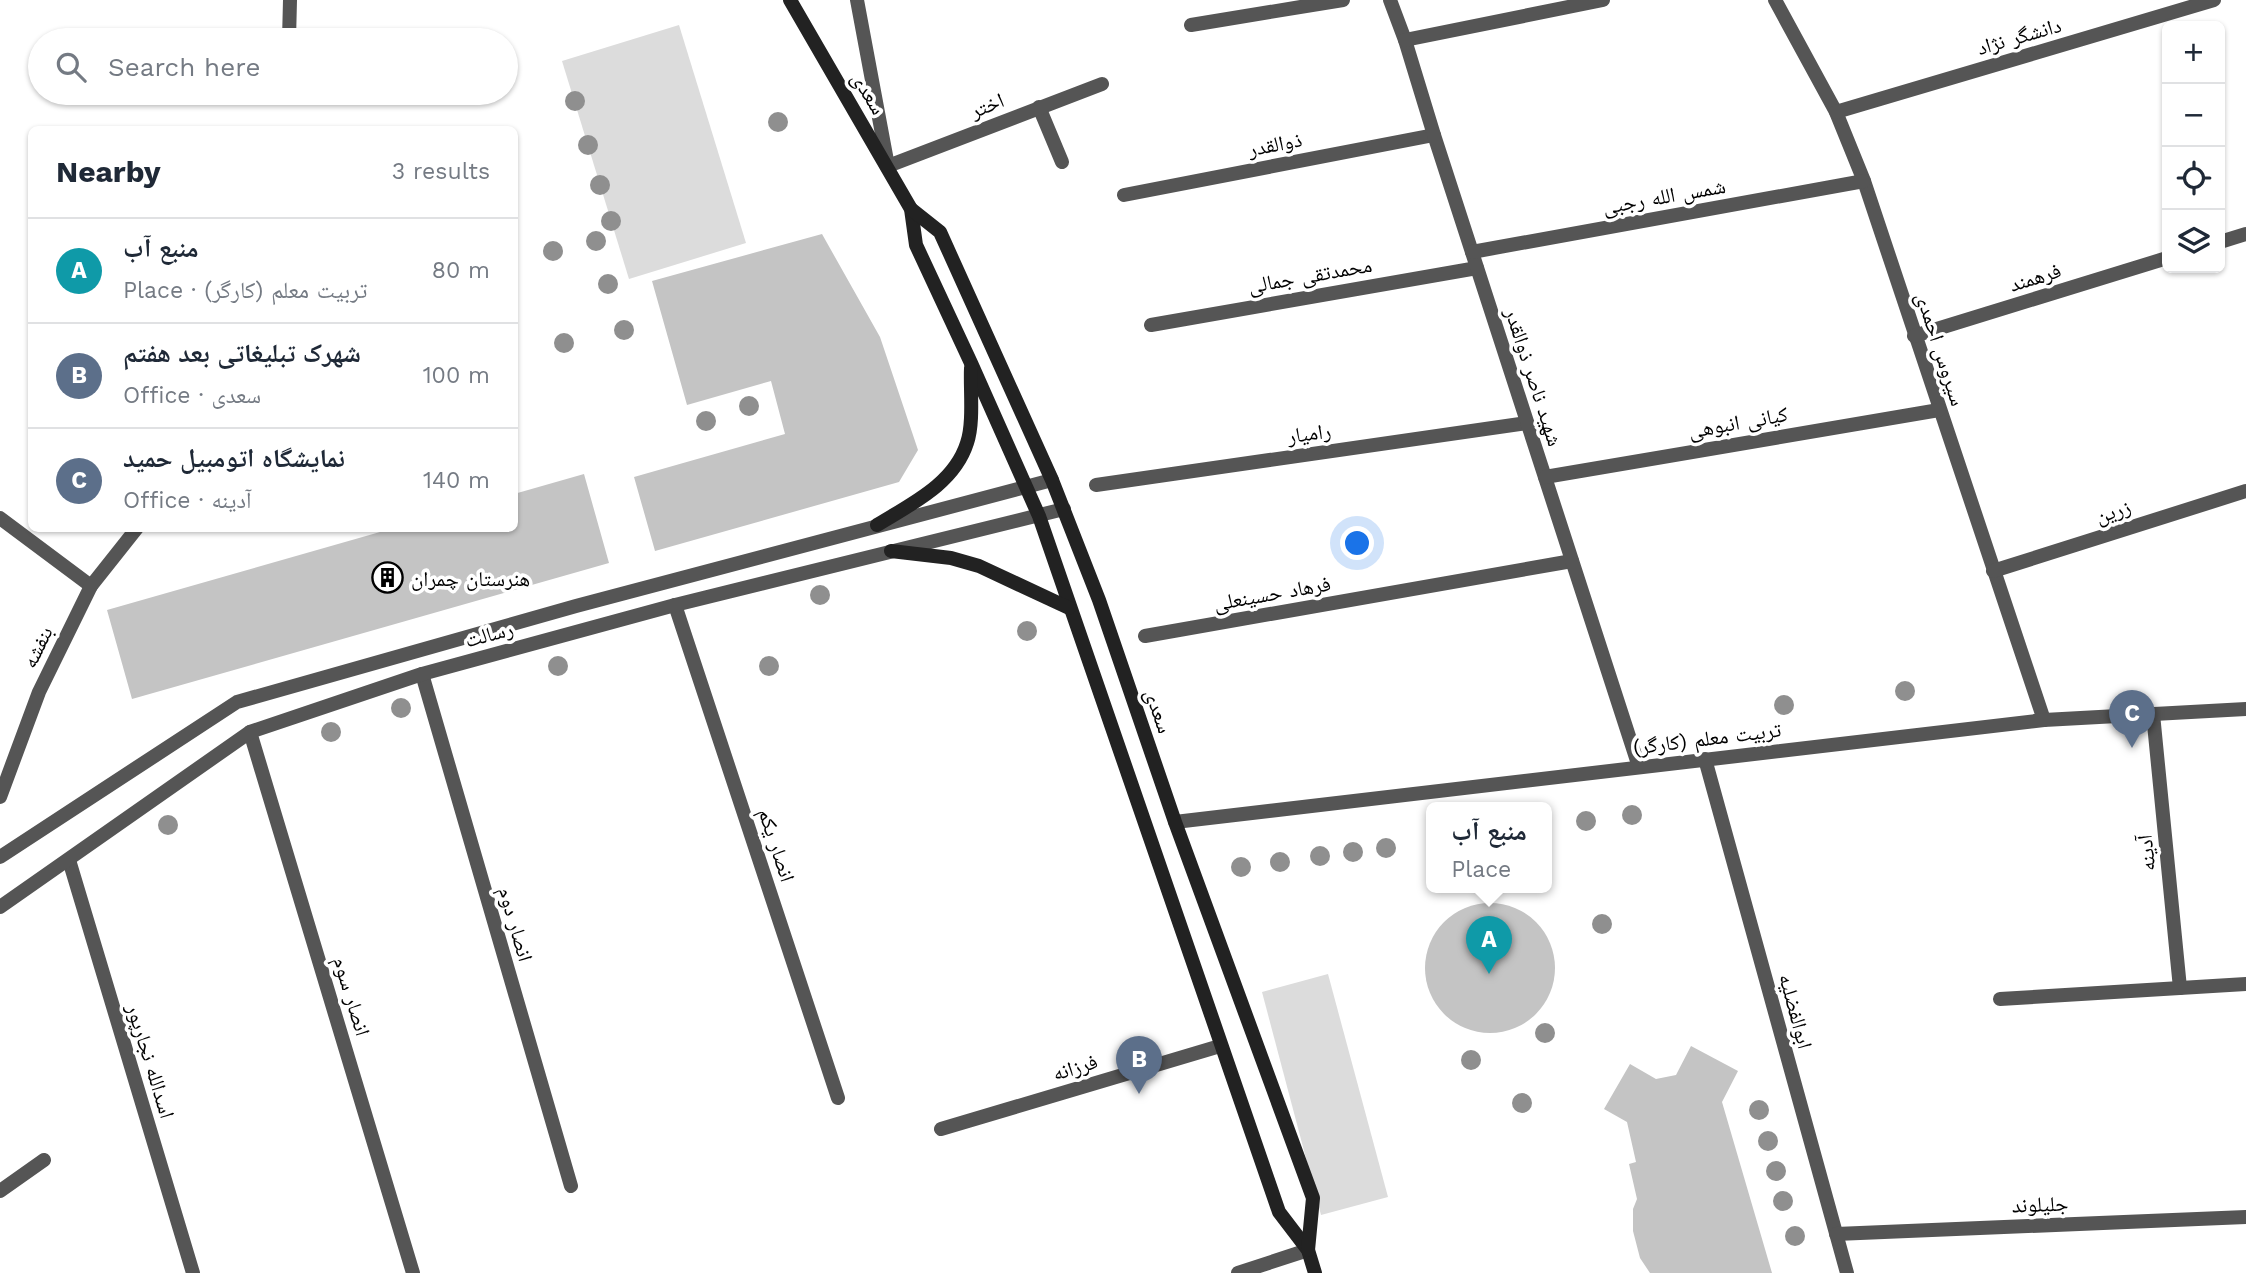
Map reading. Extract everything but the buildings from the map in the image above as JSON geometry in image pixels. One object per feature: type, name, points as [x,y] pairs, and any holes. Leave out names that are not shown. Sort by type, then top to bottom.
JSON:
[{"type":"main road","name":"سعدی","points":[[790,0],[911,209],[916,245],[1039,516],[1279,1212],[1308,1250],[1315,1273]]},
{"type":"main road","name":"سعدی","points":[[911,209],[940,232],[1052,480],[1099,600],[1175,822],[1313,1198],[1308,1250]]},
{"type":"main road","points":[[877,525],[940,484],[957,466],[968,441],[971,363]]},
{"type":"main road","points":[[891,551],[951,558],[979,566],[1069,608]]},
{"type":"street","points":[[289,28],[290,0]]},
{"type":"street","points":[[857,0],[888,166]]},
{"type":"street","points":[[1191,25],[1343,0]]},
{"type":"street","name":"شهید ناصر ذوالقدر","points":[[1390,0],[1639,767]]},
{"type":"street","points":[[1405,40],[1603,0]]},
{"type":"street","name":"سیروس احمدی","points":[[1776,0],[1836,112],[1864,181],[2044,720]]},
{"type":"street","name":"دانشگر نژاد","points":[[1836,112],[2214,0]]},
{"type":"street","name":"اختر","points":[[888,166],[1102,84]]},
{"type":"street","points":[[1039,107],[1062,162]]},
{"type":"street","name":"ذوالقدر","points":[[1125,195],[1434,135]]},
{"type":"street","name":"شمس الله رجبی","points":[[1472,252],[1864,181]]},
{"type":"street","points":[[2225,240],[2246,234]]},
{"type":"street","name":"فرهمند","points":[[1914,336],[2162,260]]},
{"type":"street","name":"محمدتقی جمالی","points":[[1151,325],[1477,268]]},
{"type":"street","name":"کیانی انبوهی","points":[[1545,477],[1939,410]]},
{"type":"street","name":"رامیار","points":[[1096,485],[1527,423]]},
{"type":"street","name":"رسالت","points":[[0,857],[237,702],[576,606],[1052,480]]},
{"type":"street","name":"زرین","points":[[1993,571],[2246,491]]},
{"type":"street","name":"رسالت","points":[[0,907],[250,732],[422,674],[675,605],[1064,509]]},
{"type":"street","points":[[0,519],[91,586]]},
{"type":"street","name":"بنفشه","points":[[0,797],[4,771],[38,692],[91,586],[133,532]]},
{"type":"street","name":"فرهاد حسینعلی","points":[[1145,636],[1572,561]]},
{"type":"street","name":"انصار یکم","points":[[675,605],[838,1098]]},
{"type":"street","name":"انصار دوم","points":[[422,674],[571,1186]]},
{"type":"street","name":"تربیت معلم (کارگر)","points":[[1175,822],[2044,720],[2246,709]]},
{"type":"street","name":"آدینه","points":[[2153,714],[2180,988]]},
{"type":"street","name":"انصار سوم","points":[[250,732],[413,1273]]},
{"type":"street","name":"ابوالفضلیه","points":[[1705,760],[1847,1273]]},
{"type":"street","name":"اسدالله نجارپور","points":[[69,860],[192,1273]]},
{"type":"street","points":[[2000,999],[2246,984]]},
{"type":"street","name":"فرزانه","points":[[941,1129],[1220,1046]]},
{"type":"street","points":[[0,1191],[44,1160]]},
{"type":"street","name":"جلیلوند","points":[[1836,1234],[2246,1216]]},
{"type":"street","points":[[1238,1273],[1308,1250]]},
{"type":"shaded area","points":[[679,25],[746,243],[629,279],[562,61]]},
{"type":"shaded area","points":[[1328,974],[1388,1197],[1321,1215],[1262,992]]},
{"type":"place","name":"هنرستان چمران","points":[[388,578]]},
{"type":"place","name":"نمایشگاه اتومبیل حمید","points":[[2132,748]]},
{"type":"place","name":"منبع آب","points":[[1489,974]]},
{"type":"place","name":"شهرک تبلیغاتی بعد هفتم","points":[[1139,1094]]}]
